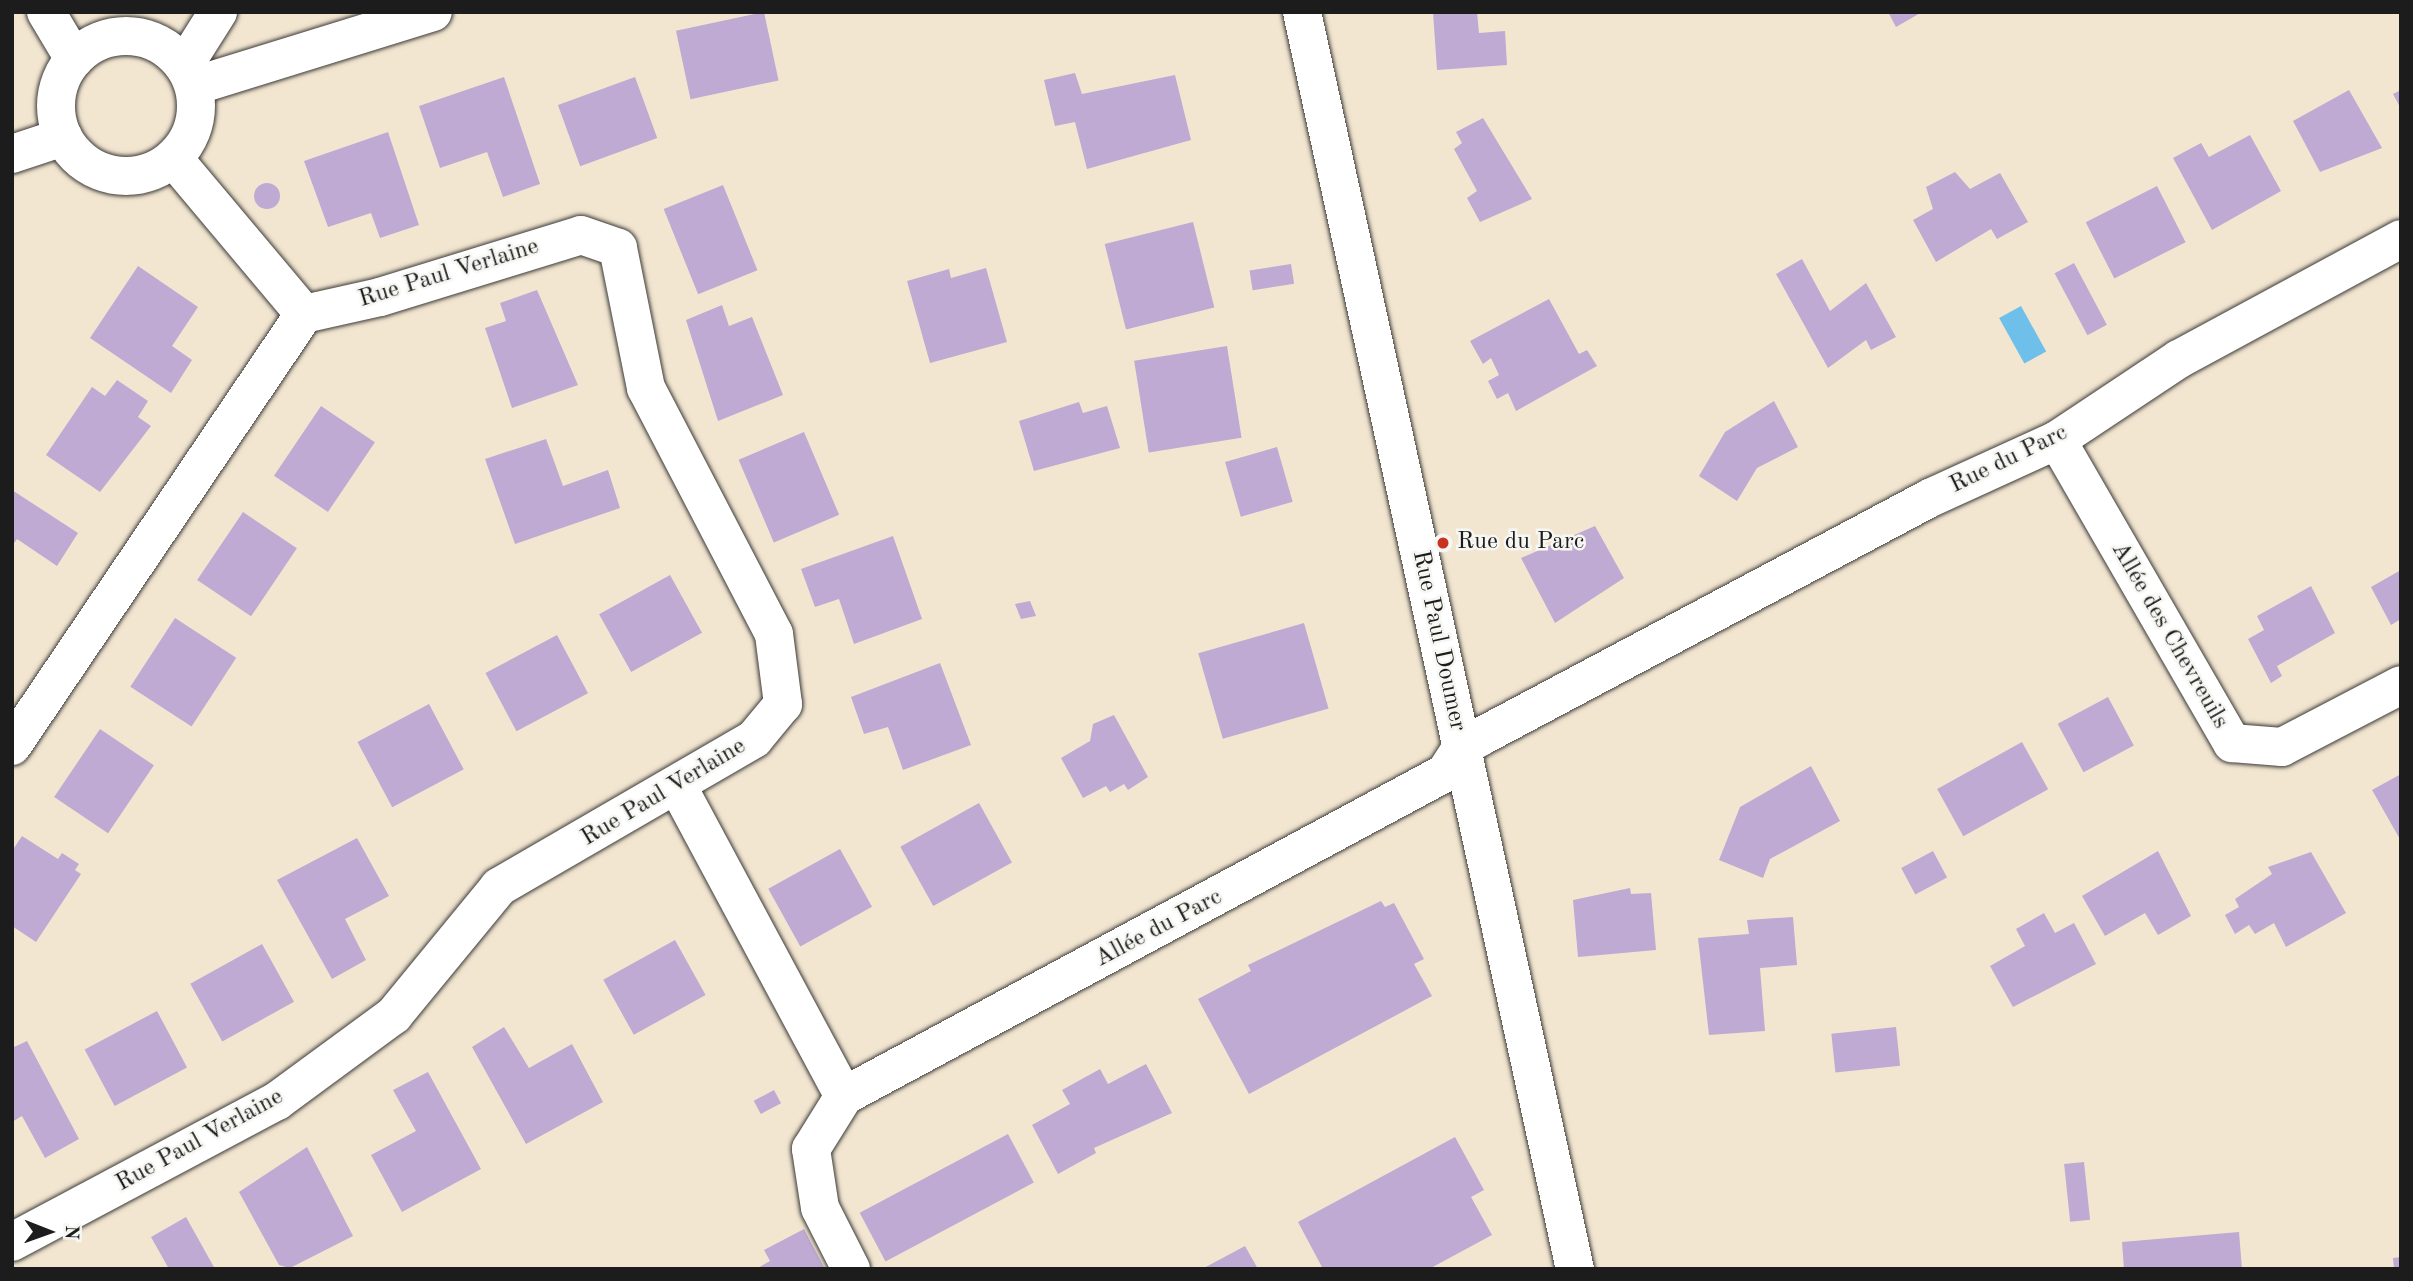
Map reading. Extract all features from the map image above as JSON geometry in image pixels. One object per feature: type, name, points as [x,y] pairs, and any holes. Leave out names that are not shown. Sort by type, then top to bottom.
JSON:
[{"type":"street","points":[[46,12],[74,59]]},
{"type":"street","points":[[189,76],[140,37],[107,38],[74,59],[56,97],[63,137],[77,157],[103,173],[138,177],[174,159],[191,134],[189,76],[218,12]]},
{"type":"street","points":[[189,76],[433,12]]},
{"type":"street","name":"Rue Paul Doumer","points":[[1302,12],[1575,1269]]},
{"type":"street","points":[[12,154],[63,137]]},
{"type":"street","points":[[12,746],[304,314],[174,159]]},
{"type":"street","name":"Rue Paul Verlaine","points":[[12,1242],[277,1101],[394,1015],[499,887],[678,787],[754,739],[783,704],[774,634],[646,388],[618,248],[581,235],[380,297],[304,314]]},
{"type":"street","name":"Rue du Parc","points":[[1461,748],[1930,498],[2057,440],[2179,359],[2401,239]]},
{"type":"street","name":"Allée des Chevreuils","points":[[2057,440],[2232,743],[2282,747],[2401,685]]},
{"type":"street","name":"Allée du Parc","points":[[844,1096],[1445,773],[1461,748]]},
{"type":"street","points":[[678,787],[844,1096],[811,1149],[820,1208],[851,1269]]},
{"type":"water","points":[[2021,306],[2046,351],[2024,364],[1999,318]]},
{"type":"building","points":[[764,12],[779,80],[691,99],[676,31]]},
{"type":"building","points":[[1433,12],[1477,12],[1479,33],[1505,31],[1507,65],[1437,70]]},
{"type":"building","points":[[1888,12],[1922,12],[1896,27]]},
{"type":"building","points":[[1075,73],[1082,94],[1175,75],[1191,140],[1087,169],[1075,122],[1055,126],[1044,80]]},
{"type":"building","points":[[504,77],[540,184],[503,197],[487,152],[440,168],[419,106]]},
{"type":"building","points":[[635,77],[657,138],[580,166],[558,105]]},
{"type":"building","points":[[2349,90],[2382,148],[2320,172],[2293,121]]},
{"type":"building","points":[[2401,90],[2401,109],[2393,94]]},
{"type":"building","points":[[1483,118],[1532,199],[1480,222],[1467,198],[1477,191],[1454,149],[1462,143],[1456,132]]},
{"type":"building","points":[[388,132],[419,225],[380,238],[371,213],[328,227],[304,161]]},
{"type":"building","points":[[2250,135],[2281,191],[2212,230],[2173,158],[2201,143],[2209,157]]},
{"type":"building","points":[[1955,172],[1970,189],[2000,173],[2028,222],[1997,239],[1991,229],[1936,262],[1913,220],[1933,209],[1926,187]]},
{"type":"building","points":[[267,183],[276,187],[280,196],[276,205],[267,209],[258,205],[254,196],[258,187]]},
{"type":"building","points":[[723,185],[757,270],[698,294],[664,209]]},
{"type":"building","points":[[2157,186],[2186,242],[2114,278],[2086,222]]},
{"type":"building","points":[[1193,222],[1214,307],[1126,329],[1105,244]]},
{"type":"building","points":[[1802,259],[1830,311],[1866,283],[1896,337],[1871,350],[1866,340],[1828,368],[1776,274]]},
{"type":"building","points":[[2074,263],[2107,325],[2087,335],[2055,273]]},
{"type":"building","points":[[1291,264],[1294,284],[1253,290],[1250,271]]},
{"type":"building","points":[[138,266],[198,307],[172,346],[192,360],[171,393],[90,338]]},
{"type":"building","points":[[986,268],[1007,342],[930,363],[907,281],[949,269],[951,278]]},
{"type":"building","points":[[537,290],[578,385],[512,408],[485,328],[506,321],[500,303]]},
{"type":"building","points":[[1549,299],[1579,354],[1587,350],[1597,366],[1516,411],[1508,393],[1497,399],[1488,381],[1499,375],[1491,358],[1483,364],[1470,341]]},
{"type":"building","points":[[722,305],[729,326],[752,317],[783,395],[718,421],[686,320]]},
{"type":"building","points":[[1227,346],[1242,438],[1149,453],[1134,361]]},
{"type":"building","points":[[117,380],[148,401],[138,417],[151,426],[100,492],[46,455],[92,387],[105,396]]},
{"type":"building","points":[[1774,401],[1798,447],[1757,468],[1737,501],[1699,476],[1725,432]]},
{"type":"building","points":[[1079,402],[1083,413],[1107,406],[1120,448],[1034,471],[1019,421]]},
{"type":"building","points":[[321,406],[375,442],[328,512],[274,476]]},
{"type":"building","points":[[804,432],[839,515],[774,543],[739,460]]},
{"type":"building","points":[[546,439],[563,486],[608,470],[620,508],[515,544],[485,459]]},
{"type":"building","points":[[1277,447],[1293,502],[1241,517],[1225,462]]},
{"type":"building","points":[[12,490],[78,533],[57,566],[17,539],[12,546]]},
{"type":"building","points":[[243,512],[297,548],[251,616],[197,580]]},
{"type":"building","points":[[1595,526],[1624,578],[1555,623],[1521,558]]},
{"type":"building","points":[[893,536],[922,619],[854,644],[839,599],[815,607],[801,569]]},
{"type":"building","points":[[2401,570],[2401,619],[2391,625],[2371,587]]},
{"type":"building","points":[[670,575],[702,633],[631,672],[599,614]]},
{"type":"building","points":[[2311,586],[2335,633],[2277,666],[2282,676],[2271,683],[2248,639],[2264,630],[2257,616]]},
{"type":"building","points":[[1030,601],[1036,616],[1021,619],[1015,604]]},
{"type":"building","points":[[175,618],[236,658],[192,727],[130,687]]},
{"type":"building","points":[[1304,623],[1329,709],[1223,739],[1198,653]]},
{"type":"building","points":[[557,635],[588,693],[516,731],[485,673]]},
{"type":"building","points":[[940,663],[971,745],[903,770],[888,727],[864,734],[851,697]]},
{"type":"building","points":[[2108,697],[2134,746],[2083,772],[2058,724]]},
{"type":"building","points":[[429,704],[464,769],[392,807],[357,742]]},
{"type":"building","points":[[1114,715],[1148,777],[1128,790],[1124,784],[1110,792],[1106,786],[1083,798],[1061,758],[1090,741],[1093,724]]},
{"type":"building","points":[[100,729],[154,765],[108,833],[54,797]]},
{"type":"building","points":[[2022,742],[2048,789],[1963,836],[1937,789]]},
{"type":"building","points":[[1811,766],[1840,821],[1770,859],[1763,878],[1719,860],[1740,807]]},
{"type":"building","points":[[2401,774],[2401,841],[2372,790]]},
{"type":"building","points":[[979,803],[1012,862],[933,906],[900,847]]},
{"type":"building","points":[[22,836],[58,859],[62,853],[79,864],[75,870],[81,874],[36,942],[12,926],[12,851]]},
{"type":"building","points":[[357,838],[389,896],[345,919],[366,960],[332,979],[277,880]]},
{"type":"building","points":[[840,849],[872,907],[800,946],[768,889]]},
{"type":"building","points":[[1933,851],[1947,877],[1915,894],[1901,868]]},
{"type":"building","points":[[2158,851],[2191,916],[2158,935],[2145,913],[2105,936],[2082,896]]},
{"type":"building","points":[[2311,852],[2346,913],[2286,947],[2274,923],[2255,934],[2249,925],[2235,934],[2225,915],[2239,907],[2235,899],[2272,874],[2268,867]]},
{"type":"building","points":[[1630,888],[1631,894],[1651,893],[1656,950],[1578,957],[1573,900]]},
{"type":"building","points":[[1381,901],[1385,907],[1394,903],[1424,959],[1414,964],[1432,996],[1249,1094],[1198,999],[1251,971],[1248,965]]},
{"type":"building","points":[[2044,913],[2055,933],[2074,923],[2096,964],[2013,1007],[1990,966],[2025,946],[2016,929]]},
{"type":"building","points":[[1793,917],[1797,965],[1760,968],[1765,1031],[1709,1035],[1698,938],[1749,934],[1747,920]]},
{"type":"building","points":[[675,940],[706,995],[634,1035],[603,980]]},
{"type":"building","points":[[262,944],[294,1002],[222,1041],[190,984]]},
{"type":"building","points":[[157,1011],[187,1068],[115,1106],[85,1049]]},
{"type":"building","points":[[504,1027],[529,1068],[572,1044],[603,1102],[526,1144],[472,1047]]},
{"type":"building","points":[[1896,1027],[1900,1066],[1835,1073],[1831,1034]]},
{"type":"building","points":[[27,1041],[79,1139],[45,1158],[22,1116],[12,1122],[12,1048]]},
{"type":"building","points":[[1146,1064],[1172,1113],[1094,1148],[1096,1153],[1058,1174],[1032,1125],[1070,1104],[1062,1090],[1100,1069],[1108,1084]]},
{"type":"building","points":[[428,1072],[481,1169],[402,1212],[371,1155],[416,1131],[393,1090]]},
{"type":"building","points":[[774,1090],[781,1103],[761,1114],[754,1101]]},
{"type":"building","points":[[1008,1134],[1034,1183],[885,1261],[860,1213]]},
{"type":"building","points":[[1455,1137],[1484,1190],[1471,1197],[1492,1235],[1429,1269],[1323,1269],[1298,1222]]},
{"type":"building","points":[[307,1147],[353,1236],[290,1268],[279,1265],[239,1192]]},
{"type":"building","points":[[2084,1162],[2090,1220],[2070,1222],[2064,1164]]},
{"type":"building","points":[[186,1217],[215,1269],[169,1269],[151,1237]]},
{"type":"building","points":[[804,1229],[825,1269],[756,1269],[770,1261],[764,1250]]},
{"type":"building","points":[[2239,1232],[2242,1269],[2124,1269],[2122,1242]]},
{"type":"building","points":[[1245,1246],[1258,1269],[1202,1269]]},
{"type":"building","points":[[2401,1257],[2401,1269],[2394,1269],[2393,1258]]},
{"type":"place","name":"Rue du Parc","points":[[1443,543]]}]
